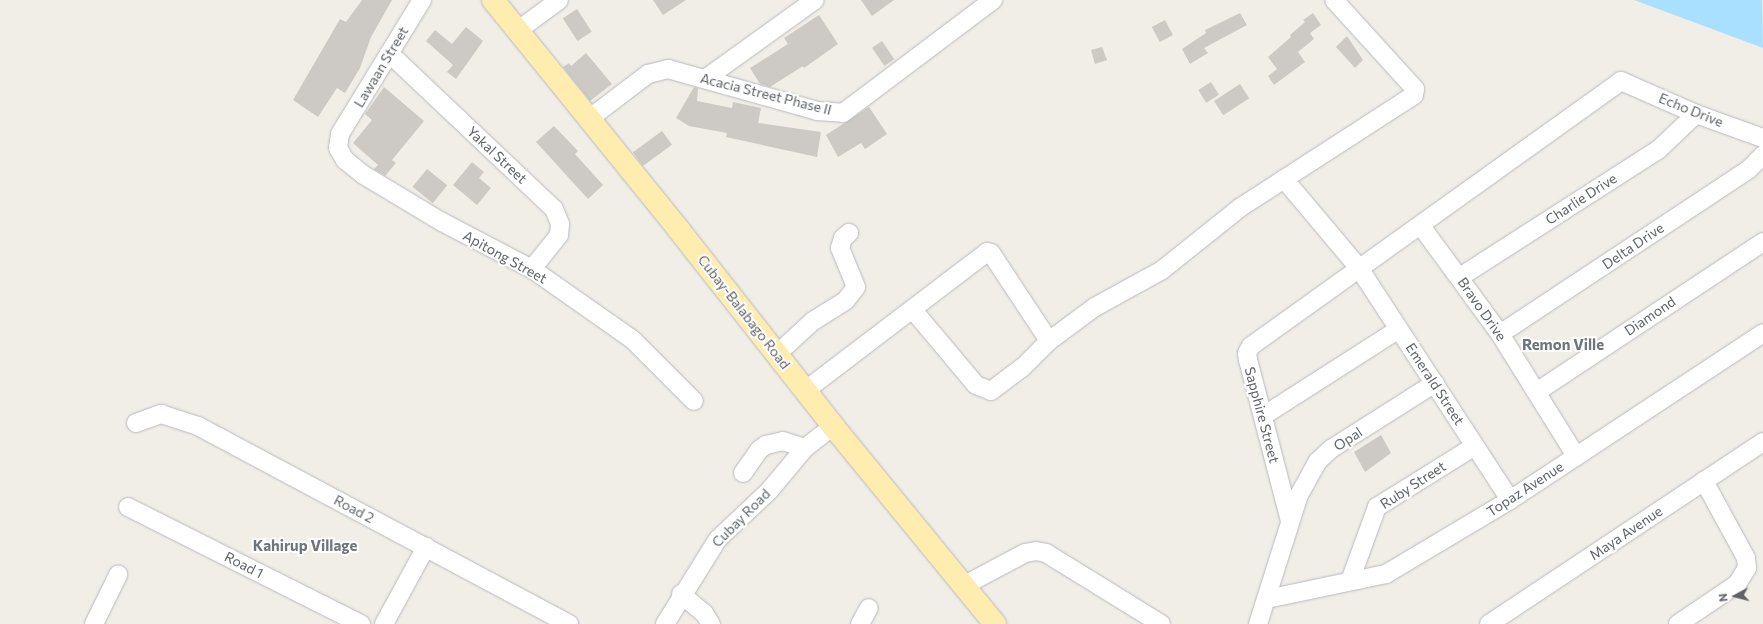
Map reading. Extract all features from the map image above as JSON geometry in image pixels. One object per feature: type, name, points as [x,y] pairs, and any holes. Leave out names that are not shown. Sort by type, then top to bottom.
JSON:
[{"type":"main road","name":"Cubay-Balabago Road","points":[[493,0],[590,118],[833,426],[965,585],[995,624]]},
{"type":"street","points":[[517,31],[559,0]]},
{"type":"street","points":[[706,79],[815,0]]},
{"type":"street","name":"Acacia Street Phase II","points":[[590,118],[648,74],[657,70],[668,69],[817,111],[843,113],[993,0]]},
{"type":"street","points":[[913,310],[971,379],[984,390],[991,390],[1022,368],[1049,341],[1095,307],[1162,270],[1241,207],[1416,92],[1334,0]]},
{"type":"street","name":"Lawaan Street","points":[[340,134],[417,3]]},
{"type":"street","name":"Yakal Street","points":[[389,53],[554,209],[560,224],[559,235],[532,269]]},
{"type":"street","name":"Echo Drive","points":[[1421,226],[1621,81],[1696,114],[1763,138]]},
{"type":"street","name":"Charlie Drive","points":[[1460,277],[1658,150],[1696,114]]},
{"type":"street","name":"Apitong Street","points":[[340,134],[338,148],[345,160],[362,174],[442,222],[532,269],[633,340],[694,401]]},
{"type":"street","name":"Delta Drive","points":[[1500,334],[1749,168],[1763,155]]},
{"type":"street","name":"Emerald Street","points":[[1284,179],[1359,268],[1510,500]]},
{"type":"street","points":[[1359,268],[1421,226]]},
{"type":"street","name":"Bravo Drive","points":[[1421,226],[1460,277],[1500,334],[1538,391],[1576,456]]},
{"type":"street","points":[[776,354],[813,321],[846,300],[856,287],[840,248],[843,238],[849,233]]},
{"type":"street","name":"Diamond","points":[[1538,391],[1763,242]]},
{"type":"street","points":[[806,390],[913,310],[987,252],[991,253],[1049,341]]},
{"type":"street","name":"Sapphire Street","points":[[1290,521],[1247,352],[1251,346],[1359,268]]},
{"type":"street","points":[[1263,416],[1399,329]]},
{"type":"street","name":"Topaz Avenue","points":[[1267,599],[1350,581],[1370,579],[1386,574],[1510,500],[1763,333]]},
{"type":"street","name":"Opal","points":[[1258,624],[1290,521],[1302,488],[1324,455],[1435,383]]},
{"type":"street","name":"Road 2","points":[[136,423],[161,414],[198,426],[569,624]]},
{"type":"street","name":"Cubay Road","points":[[665,624],[681,594],[718,539],[769,491],[805,448],[833,426]]},
{"type":"street","points":[[743,473],[759,450],[766,445],[783,441],[805,448]]},
{"type":"street","name":"Maya Avenue","points":[[1489,624],[1763,442]]},
{"type":"street","name":"Ruby Street","points":[[1350,581],[1375,512],[1381,503],[1475,446]]},
{"type":"street","points":[[1678,624],[1737,584],[1747,568],[1746,558],[1704,481]]},
{"type":"street","name":"Road 1","points":[[128,507],[361,624]]},
{"type":"street","points":[[384,624],[426,547]]},
{"type":"street","points":[[965,585],[1025,553],[1041,552],[1161,624]]},
{"type":"street","points":[[94,624],[118,575]]},
{"type":"street","points":[[681,594],[704,613],[711,624]]},
{"type":"street","points":[[860,624],[870,608]]},
{"type":"water","points":[[1634,0],[1762,0],[1763,48],[1747,42]]},
{"type":"building","points":[[362,0],[392,0],[371,37],[360,68],[345,93],[337,88],[318,117],[293,100],[340,19],[346,22]]},
{"type":"building","points":[[653,0],[686,0],[663,15]]},
{"type":"building","points":[[861,0],[894,0],[872,16]]},
{"type":"building","points":[[577,9],[592,32],[577,41],[563,18]]},
{"type":"building","points":[[1240,13],[1247,25],[1204,48],[1208,53],[1190,64],[1182,49],[1206,33],[1205,30]]},
{"type":"building","points":[[1313,13],[1321,25],[1310,33],[1314,39],[1298,52],[1305,62],[1274,85],[1268,76],[1277,69],[1268,57],[1291,37],[1290,35],[1305,22],[1303,20]]},
{"type":"building","points":[[819,15],[838,44],[804,68],[803,66],[770,87],[760,84],[750,68],[788,44],[784,38]]},
{"type":"building","points":[[1165,20],[1173,35],[1160,42],[1152,27]]},
{"type":"building","points":[[466,27],[483,41],[456,79],[447,72],[453,65],[426,41],[435,30],[452,44]]},
{"type":"building","points":[[1347,36],[1363,60],[1355,68],[1336,47]]},
{"type":"building","points":[[882,41],[894,59],[884,66],[872,48]]},
{"type":"building","points":[[1102,47],[1107,60],[1095,64],[1091,50]]},
{"type":"building","points":[[586,53],[612,84],[590,101],[563,67],[569,63],[571,66]]},
{"type":"building","points":[[1211,82],[1219,95],[1206,103],[1198,90]]},
{"type":"building","points":[[1240,84],[1249,98],[1223,115],[1214,101]]},
{"type":"building","points":[[384,87],[424,121],[392,160],[396,163],[385,176],[374,169],[378,165],[353,143],[372,120],[365,114]]},
{"type":"building","points":[[694,87],[698,88],[697,101],[732,108],[733,102],[761,108],[758,123],[821,132],[817,157],[726,137],[727,133],[689,126],[676,118]]},
{"type":"building","points":[[869,107],[887,134],[865,149],[861,143],[838,157],[826,135]]},
{"type":"building","points":[[554,126],[578,151],[575,154],[603,185],[588,199],[536,142]]},
{"type":"building","points":[[662,131],[672,145],[643,166],[633,152]]},
{"type":"building","points":[[472,162],[484,172],[479,178],[491,188],[477,205],[453,185]]},
{"type":"building","points":[[427,169],[447,185],[433,203],[413,187]]},
{"type":"building","points":[[1381,435],[1391,453],[1365,472],[1354,452]]},
{"type":"district","name":"Remon Ville","points":[[1563,345]]},
{"type":"district","name":"Kahirup Village","points":[[305,546]]}]
